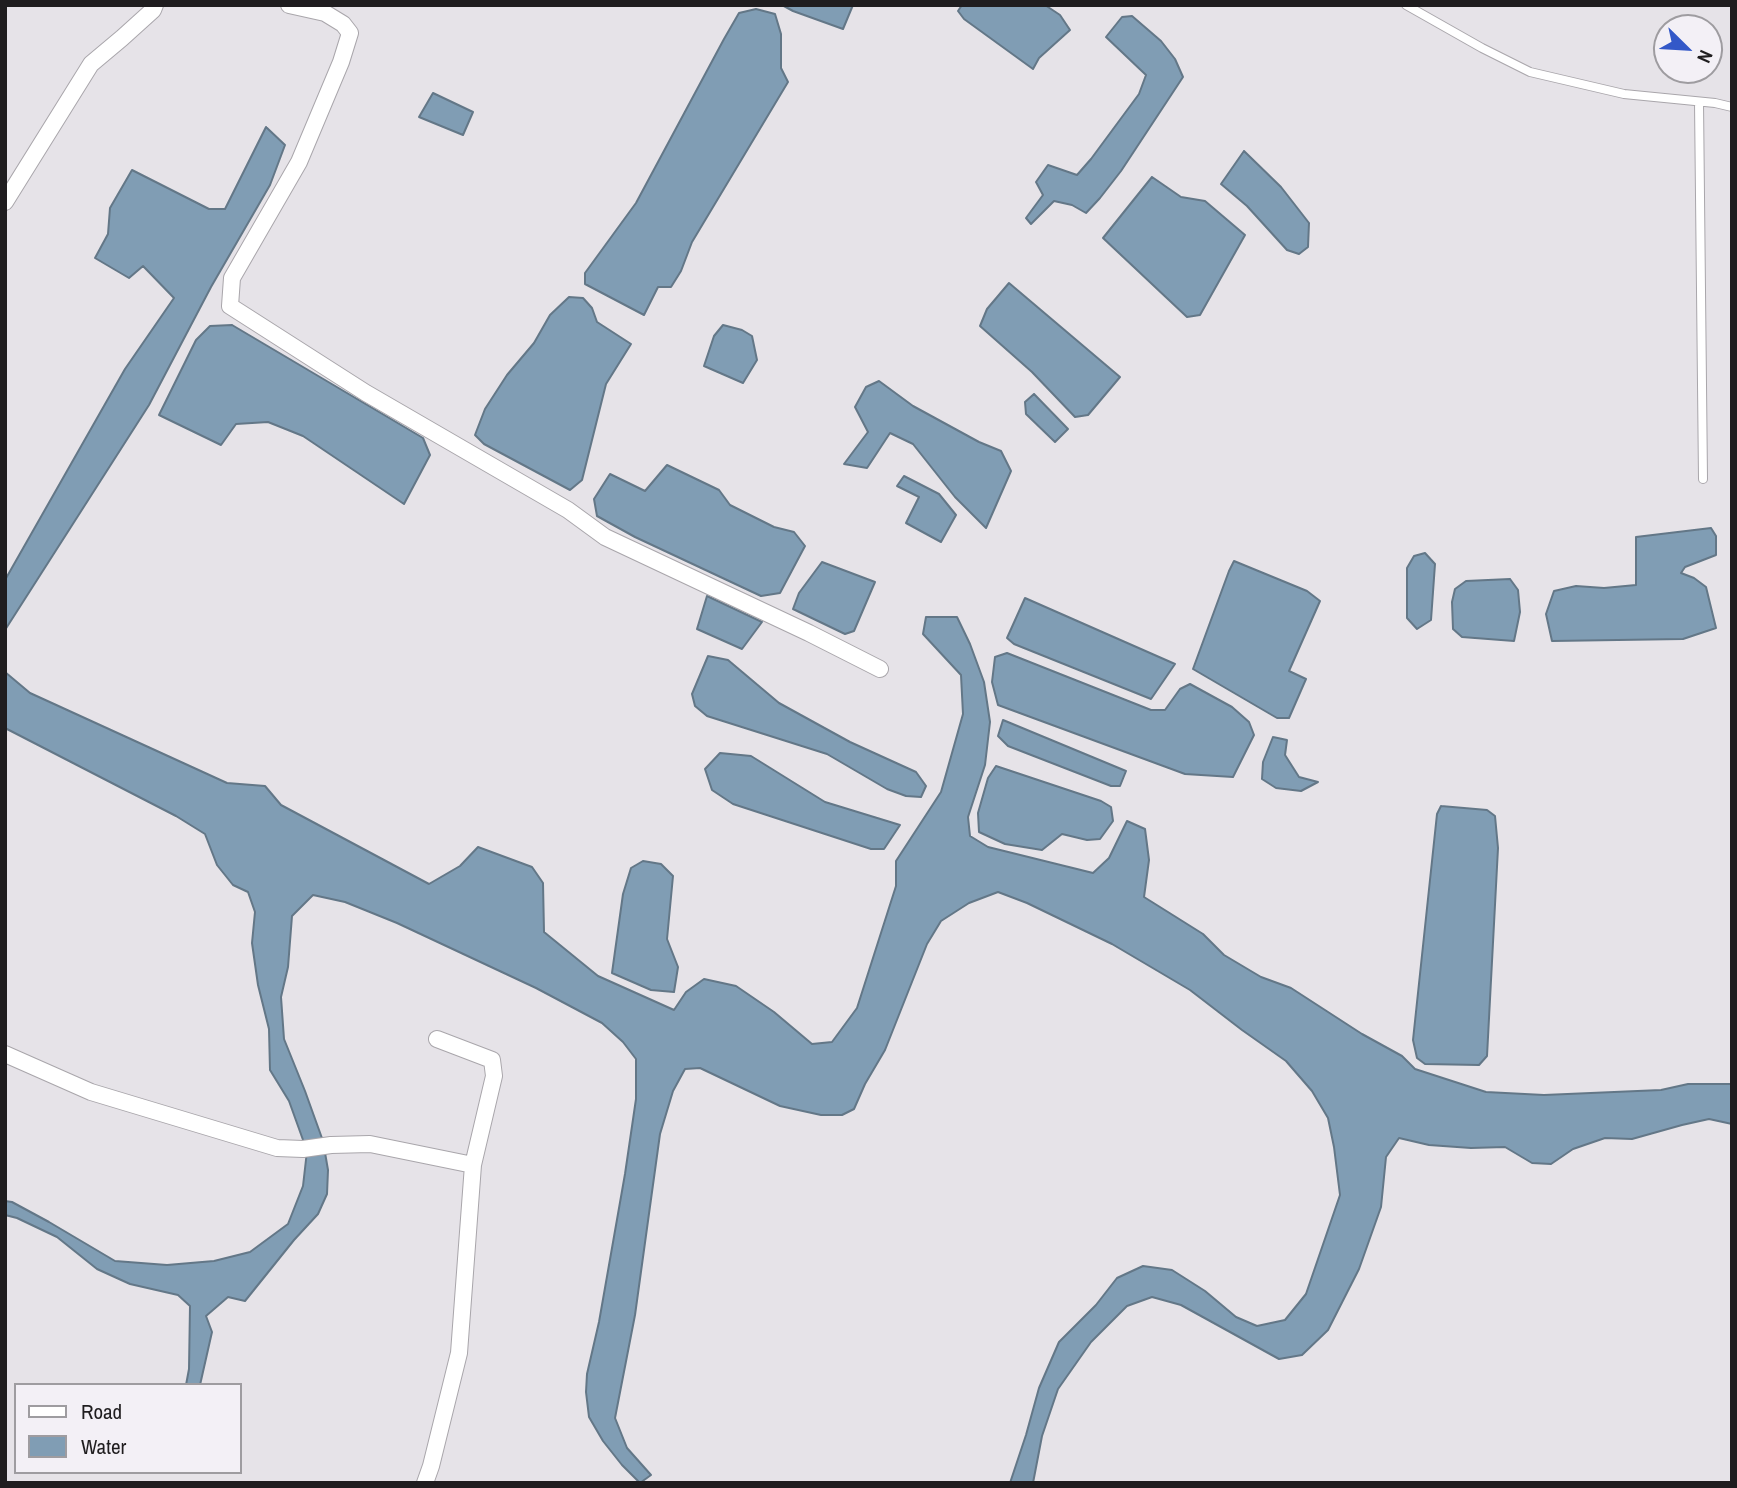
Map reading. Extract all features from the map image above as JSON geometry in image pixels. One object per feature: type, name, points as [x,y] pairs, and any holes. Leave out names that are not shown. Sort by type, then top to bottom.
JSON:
[{"type":"street","points":[[5,202],[91,64],[155,5]]},
{"type":"street","points":[[289,5],[325,13],[343,24],[350,33],[341,62],[299,162],[232,278],[230,306],[366,393],[568,510],[605,537],[880,668]]},
{"type":"street","points":[[425,1483],[459,1353],[473,1165],[494,1076],[492,1060],[437,1039]]},
{"type":"street","points":[[5,1054],[91,1092],[277,1148],[303,1149],[370,1144],[473,1165]]},
{"type":"lane","points":[[1406,5],[1530,72],[1624,94],[1732,107]]},
{"type":"lane","points":[[1699,102],[1703,479]]},
{"type":"water","points":[[782,5],[853,5],[843,29]]},
{"type":"water","points":[[962,5],[1045,5],[1060,15],[1070,30],[1039,58],[1033,69],[964,19],[958,11]]},
{"type":"water","points":[[756,9],[775,14],[781,34],[781,68],[788,82],[692,242],[681,271],[671,287],[658,287],[644,315],[585,284],[585,273],[636,203],[739,13]]},
{"type":"water","points":[[1132,16],[1161,41],[1175,59],[1183,77],[1121,171],[1086,213],[1072,205],[1054,201],[1031,224],[1026,218],[1043,195],[1036,182],[1048,165],[1077,175],[1139,94],[1146,75],[1106,37],[1122,17]]},
{"type":"water","points":[[433,93],[473,112],[463,135],[419,117]]},
{"type":"water","points":[[266,127],[285,145],[270,185],[211,287],[149,405],[5,630],[5,580],[125,369],[174,298],[143,266],[129,278],[95,258],[108,234],[110,208],[132,170],[209,209],[225,209]]},
{"type":"water","points":[[1244,151],[1281,187],[1309,223],[1308,247],[1299,254],[1287,250],[1247,206],[1221,184]]},
{"type":"water","points":[[1152,177],[1181,197],[1205,201],[1245,235],[1200,315],[1187,317],[1103,238]]},
{"type":"water","points":[[1009,283],[1120,377],[1088,415],[1075,417],[1032,372],[980,326],[987,309]]},
{"type":"water","points":[[569,297],[583,298],[592,308],[597,322],[631,344],[606,384],[582,480],[570,490],[484,444],[475,435],[485,409],[507,375],[534,343],[550,315]]},
{"type":"water","points":[[232,325],[423,438],[430,455],[404,504],[303,436],[268,422],[236,424],[221,445],[159,415],[196,340],[210,326]]},
{"type":"water","points":[[723,325],[752,336],[757,360],[743,383],[704,366],[714,336]]},
{"type":"water","points":[[879,381],[913,406],[1001,451],[1011,471],[986,528],[955,497],[913,444],[890,433],[867,468],[844,464],[868,432],[855,407],[866,387]]},
{"type":"water","points":[[1034,394],[1068,429],[1055,442],[1026,414],[1025,402]]},
{"type":"water","points":[[667,465],[719,490],[730,505],[774,527],[794,532],[805,546],[780,593],[761,596],[635,537],[597,516],[594,499],[610,474],[645,491]]},
{"type":"water","points":[[904,476],[939,494],[956,515],[941,542],[906,523],[919,497],[897,486]]},
{"type":"water","points":[[1711,528],[1716,536],[1716,555],[1685,567],[1681,573],[1706,587],[1716,628],[1683,639],[1552,641],[1546,614],[1554,591],[1576,586],[1604,588],[1636,585],[1636,537]]},
{"type":"water","points":[[1425,553],[1435,564],[1431,620],[1417,629],[1407,618],[1407,568],[1414,556]]},
{"type":"water","points":[[1234,561],[1307,591],[1320,601],[1289,671],[1306,679],[1289,718],[1277,718],[1193,669]]},
{"type":"water","points":[[822,562],[875,582],[854,631],[845,634],[793,609],[799,593]]},
{"type":"water","points":[[1510,579],[1518,590],[1520,612],[1514,641],[1462,637],[1453,629],[1452,602],[1455,589],[1466,581]]},
{"type":"water","points":[[707,596],[762,622],[742,649],[697,629]]},
{"type":"water","points":[[1025,598],[1175,664],[1151,699],[1014,644],[1007,638]]},
{"type":"water","points":[[926,617],[957,617],[984,682],[990,722],[985,765],[968,817],[970,836],[988,847],[1093,873],[1109,858],[1127,821],[1145,829],[1149,860],[1144,897],[1203,934],[1224,955],[1261,977],[1291,988],[1362,1034],[1402,1056],[1415,1069],[1486,1092],[1544,1095],[1661,1090],[1688,1084],[1732,1084],[1732,1124],[1709,1119],[1632,1139],[1605,1138],[1573,1149],[1551,1164],[1532,1163],[1505,1147],[1429,1145],[1399,1138],[1386,1157],[1381,1207],[1359,1269],[1328,1330],[1302,1355],[1279,1359],[1181,1305],[1152,1297],[1127,1306],[1091,1342],[1058,1389],[1042,1436],[1033,1483],[1010,1483],[1039,1388],[1059,1342],[1096,1305],[1117,1278],[1143,1266],[1172,1270],[1205,1291],[1236,1317],[1257,1326],[1285,1320],[1306,1294],[1340,1195],[1328,1118],[1312,1091],[1286,1061],[1190,990],[1112,944],[998,892],[969,903],[941,921],[927,944],[885,1050],[854,1109],[842,1115],[821,1115],[780,1106],[700,1068],[685,1069],[673,1091],[660,1134],[635,1315],[615,1418],[627,1448],[651,1475],[640,1483],[603,1441],[589,1417],[586,1392],[587,1374],[625,1174],[636,1099],[636,1059],[623,1042],[602,1023],[536,988],[397,923],[345,902],[313,895],[292,916],[288,967],[281,997],[284,1039],[323,1141],[328,1170],[327,1194],[318,1214],[245,1301],[228,1297],[206,1316],[212,1332],[200,1383],[186,1383],[190,1306],[178,1295],[130,1284],[97,1269],[57,1237],[5,1215],[5,1201],[12,1202],[115,1261],[167,1265],[214,1261],[250,1252],[288,1224],[303,1186],[307,1151],[289,1101],[270,1070],[269,1029],[258,985],[252,943],[255,912],[248,892],[233,885],[217,865],[205,834],[176,816],[5,728],[5,672],[30,693],[227,783],[265,786],[281,805],[429,884],[460,866],[478,847],[532,867],[543,883],[544,932],[598,976],[674,1010],[686,992],[704,979],[736,986],[774,1012],[812,1044],[832,1042],[857,1008],[896,886],[896,861],[941,792],[963,714],[961,675],[923,634]]},
{"type":"water","points":[[1007,653],[1151,710],[1165,710],[1180,689],[1190,684],[1232,707],[1249,722],[1254,735],[1233,777],[1185,774],[998,705],[992,682],[995,657]]},
{"type":"water","points":[[708,656],[728,660],[779,703],[850,742],[916,772],[926,786],[921,797],[906,796],[887,789],[827,754],[707,716],[695,706],[692,694]]},
{"type":"water","points":[[1003,720],[1126,771],[1120,786],[1111,786],[1008,746],[998,736]]},
{"type":"water","points":[[1273,737],[1287,740],[1285,755],[1299,777],[1318,782],[1301,791],[1276,788],[1262,779],[1263,762]]},
{"type":"water","points":[[720,753],[751,756],[825,802],[900,825],[884,849],[871,849],[733,804],[712,790],[705,769]]},
{"type":"water","points":[[996,766],[1101,801],[1111,807],[1113,821],[1100,839],[1087,840],[1062,834],[1042,850],[1005,844],[979,832],[978,813],[988,778]]},
{"type":"water","points":[[1441,806],[1487,810],[1495,816],[1498,848],[1487,1056],[1479,1065],[1425,1064],[1417,1058],[1413,1040],[1437,814]]},
{"type":"water","points":[[643,861],[661,864],[673,876],[667,939],[678,967],[674,992],[651,990],[612,973],[623,894],[631,868]]}]
